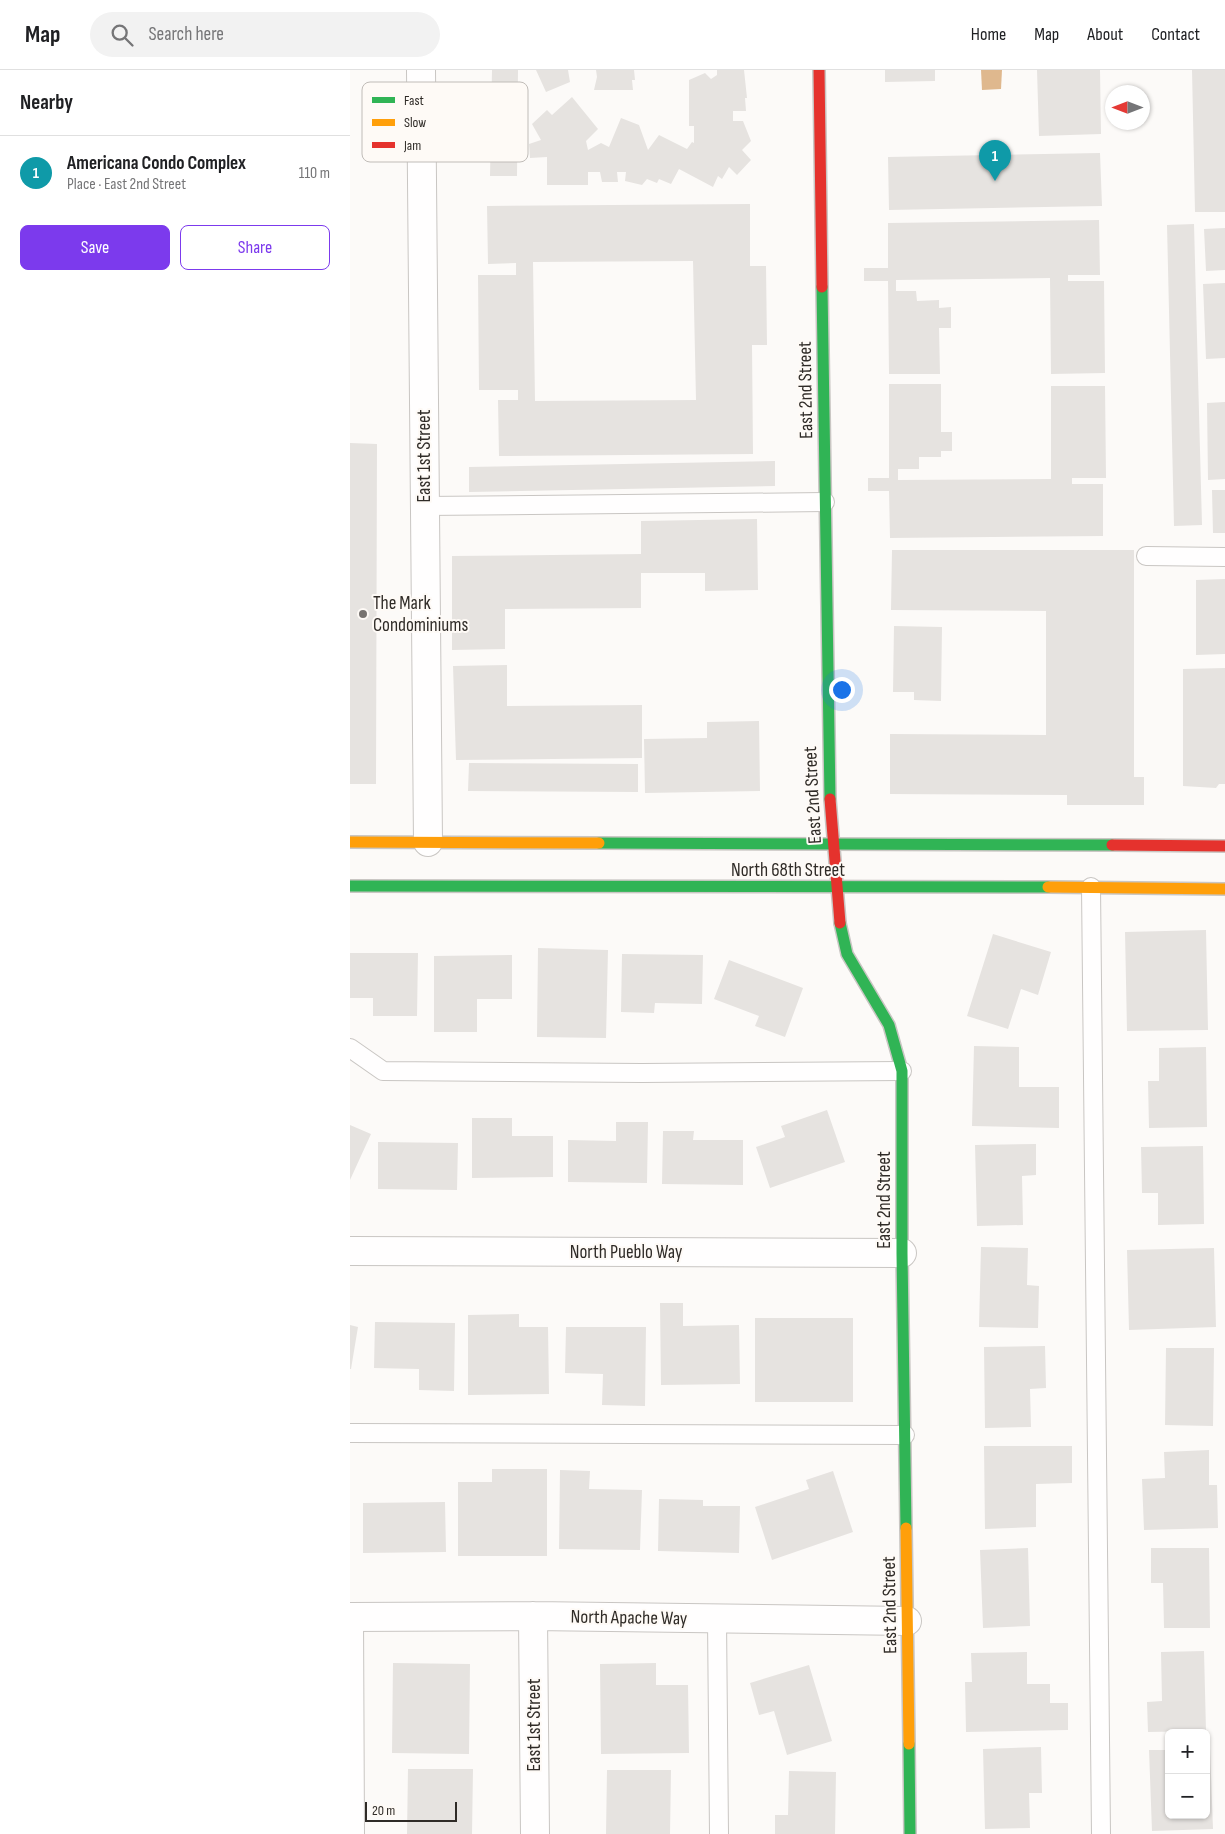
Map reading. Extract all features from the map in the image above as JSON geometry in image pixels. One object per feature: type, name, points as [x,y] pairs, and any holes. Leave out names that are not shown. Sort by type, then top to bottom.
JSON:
[{"type":"street","name":"East 2nd Street","points":[[819,70],[828,786],[840,921],[847,954],[889,1025],[902,1072],[902,1253],[910,1834]]},
{"type":"street","name":"East 1st Street","points":[[422,162],[428,842]]},
{"type":"street","name":"North 68th Street","points":[[350,842],[1225,846]]},
{"type":"street","name":"North 68th Street","points":[[350,886],[1091,887],[1225,889]]},
{"type":"street","name":"North Pueblo Way","points":[[350,1251],[902,1253]]},
{"type":"street","name":"East 1st Street","points":[[533,1616],[535,1834]]},
{"type":"street","name":"North Apache Way","points":[[352,1617],[533,1616],[908,1621]]},
{"type":"lane","points":[[424,506],[825,502]]},
{"type":"lane","points":[[1146,556],[1225,557]]},
{"type":"lane","points":[[1091,887],[1101,1834]]},
{"type":"lane","points":[[350,1048],[383,1071],[632,1073],[902,1072]]},
{"type":"lane","points":[[350,1433],[905,1435]]},
{"type":"lane","points":[[352,1617],[355,1834]]},
{"type":"lane","points":[[717,1619],[719,1834]]},
{"type":"shaded area","points":[[981,70],[1002,70],[1001,89],[982,90]]},
{"type":"building","points":[[492,70],[518,70],[518,82],[492,82]]},
{"type":"building","points":[[536,70],[568,70],[570,82],[546,92]]},
{"type":"building","points":[[596,70],[634,70],[633,90],[594,90],[597,77]]},
{"type":"building","points":[[717,70],[744,70],[747,98],[745,98],[746,111],[733,111],[733,121],[743,121],[751,141],[742,150],[751,160],[737,175],[729,167],[722,179],[718,176],[713,187],[679,169],[671,184],[659,179],[657,183],[647,179],[642,185],[625,181],[626,172],[617,172],[618,182],[602,182],[600,172],[588,172],[588,185],[547,185],[547,157],[530,158],[529,144],[541,140],[532,124],[547,110],[552,115],[572,97],[598,129],[586,141],[588,150],[601,143],[609,147],[621,118],[639,125],[648,150],[659,135],[687,149],[692,142],[694,143],[694,126],[689,126],[689,80],[705,73],[711,79],[717,75]]},
{"type":"building","points":[[885,70],[935,70],[935,81],[885,82]]},
{"type":"building","points":[[1037,70],[1100,70],[1101,134],[1039,136]]},
{"type":"building","points":[[1192,70],[1225,70],[1225,212],[1195,212]]},
{"type":"building","points":[[1100,153],[1102,206],[889,210],[888,157]]},
{"type":"building","points":[[490,162],[517,162],[517,176],[490,176]]},
{"type":"building","points":[[750,204],[750,266],[766,266],[767,345],[752,345],[753,454],[499,456],[498,400],[518,400],[518,390],[479,390],[478,275],[516,275],[516,263],[488,264],[487,206]],"holes":[[[693,261],[696,400],[535,401],[533,262]]]},
{"type":"building","points":[[1099,220],[1100,275],[1068,275],[1068,281],[1104,281],[1105,373],[1051,374],[1050,278],[896,280],[896,291],[916,291],[917,301],[939,300],[939,308],[951,307],[951,328],[939,328],[940,374],[889,374],[888,281],[864,281],[864,268],[888,268],[888,223]]},
{"type":"building","points":[[1194,224],[1202,525],[1174,526],[1167,225]]},
{"type":"building","points":[[1225,228],[1225,270],[1206,271],[1204,229]]},
{"type":"building","points":[[1225,283],[1225,358],[1206,359],[1203,284]]},
{"type":"building","points":[[889,384],[941,384],[941,432],[952,432],[952,451],[941,451],[941,457],[919,457],[919,469],[898,469],[898,480],[1051,479],[1051,386],[1105,386],[1106,478],[1072,478],[1072,484],[1103,484],[1103,536],[890,538],[889,491],[868,491],[868,478],[889,478]]},
{"type":"building","points":[[1225,402],[1225,479],[1208,480],[1207,403]]},
{"type":"building","name":"The Mark Condominiums","points":[[350,443],[377,444],[376,784],[350,784]]},
{"type":"building","points":[[775,461],[775,486],[469,492],[469,467]]},
{"type":"building","points":[[1212,490],[1225,490],[1225,533],[1213,533]]},
{"type":"building","points":[[757,519],[758,590],[705,591],[705,573],[641,573],[641,608],[505,609],[505,649],[452,650],[452,556],[641,554],[641,521]]},
{"type":"building","points":[[892,550],[1134,550],[1134,777],[1144,777],[1144,805],[1067,805],[1067,795],[890,794],[890,734],[1046,735],[1046,611],[891,610]]},
{"type":"building","points":[[1225,579],[1225,654],[1196,655],[1196,580]]},
{"type":"building","points":[[894,626],[942,627],[941,701],[914,700],[914,692],[893,692]]},
{"type":"building","points":[[507,665],[507,706],[642,705],[642,758],[456,760],[453,666]]},
{"type":"building","points":[[1225,668],[1225,784],[1219,784],[1216,788],[1183,786],[1183,669]]},
{"type":"building","points":[[759,721],[760,791],[645,793],[644,739],[707,738],[707,722]]},
{"type":"building","points":[[469,763],[638,764],[638,792],[468,791]]},
{"type":"building","points":[[1206,930],[1208,1030],[1127,1031],[1125,932]]},
{"type":"building","points":[[993,934],[1051,952],[1038,995],[1021,989],[1008,1029],[967,1016]]},
{"type":"building","points":[[538,948],[608,950],[606,1038],[537,1037]]},
{"type":"building","points":[[350,953],[418,953],[417,1016],[373,1016],[373,998],[350,998]]},
{"type":"building","points":[[622,954],[703,955],[702,1004],[655,1003],[654,1013],[621,1012]]},
{"type":"building","points":[[512,955],[512,999],[477,999],[477,1032],[434,1032],[434,956]]},
{"type":"building","points":[[729,960],[803,988],[785,1037],[755,1026],[759,1016],[714,999]]},
{"type":"building","points":[[974,1046],[1019,1047],[1019,1087],[1059,1087],[1059,1128],[972,1126]]},
{"type":"building","points":[[1206,1047],[1207,1127],[1149,1128],[1148,1081],[1159,1081],[1159,1048]]},
{"type":"building","points":[[827,1110],[845,1162],[770,1188],[756,1147],[785,1137],[781,1126]]},
{"type":"building","points":[[472,1118],[512,1118],[512,1136],[553,1136],[553,1177],[472,1178]]},
{"type":"building","points":[[616,1122],[648,1122],[647,1183],[568,1182],[568,1140],[616,1141]]},
{"type":"building","points":[[350,1125],[371,1134],[350,1180]]},
{"type":"building","points":[[663,1131],[694,1131],[693,1140],[743,1140],[743,1185],[662,1184]]},
{"type":"building","points":[[378,1142],[458,1143],[457,1190],[378,1189]]},
{"type":"building","points":[[1036,1144],[1036,1175],[1022,1176],[1023,1225],[977,1226],[975,1145]]},
{"type":"building","points":[[1203,1146],[1204,1224],[1158,1225],[1158,1193],[1142,1193],[1141,1147]]},
{"type":"building","points":[[981,1247],[1028,1248],[1027,1285],[1039,1286],[1038,1328],[979,1327]]},
{"type":"building","points":[[1214,1248],[1216,1327],[1129,1330],[1127,1250]]},
{"type":"building","points":[[660,1303],[683,1303],[683,1326],[739,1325],[740,1384],[661,1385]]},
{"type":"building","points":[[519,1314],[519,1327],[548,1327],[549,1394],[468,1395],[468,1315]]},
{"type":"building","points":[[755,1318],[853,1318],[853,1402],[755,1402]]},
{"type":"building","points":[[375,1322],[455,1323],[454,1391],[419,1390],[419,1369],[374,1368]]},
{"type":"building","points":[[350,1325],[358,1327],[351,1369],[350,1369]]},
{"type":"building","points":[[566,1327],[646,1327],[645,1406],[602,1405],[603,1374],[565,1373]]},
{"type":"building","points":[[1045,1346],[1046,1388],[1030,1389],[1031,1427],[985,1428],[984,1347]]},
{"type":"building","points":[[1166,1348],[1214,1348],[1213,1426],[1165,1425]]},
{"type":"building","points":[[984,1446],[1072,1446],[1072,1483],[1036,1484],[1036,1527],[985,1529]]},
{"type":"building","points":[[1209,1450],[1209,1485],[1217,1485],[1218,1528],[1144,1530],[1142,1479],[1165,1478],[1164,1452]]},
{"type":"building","points":[[492,1469],[547,1469],[547,1556],[458,1556],[458,1482],[492,1482]]},
{"type":"building","points":[[560,1470],[590,1471],[589,1489],[642,1490],[640,1550],[559,1549]]},
{"type":"building","points":[[833,1471],[853,1532],[772,1560],[755,1507],[809,1489],[806,1480]]},
{"type":"building","points":[[659,1499],[703,1500],[703,1506],[740,1506],[739,1553],[658,1551]]},
{"type":"building","points":[[445,1502],[446,1552],[363,1553],[363,1503]]},
{"type":"building","points":[[1028,1548],[1030,1626],[983,1628],[980,1550]]},
{"type":"building","points":[[1151,1548],[1209,1548],[1210,1628],[1164,1628],[1163,1583],[1151,1583]]},
{"type":"building","points":[[1204,1651],[1206,1729],[1165,1729],[1165,1732],[1148,1732],[1147,1702],[1162,1701],[1161,1652]]},
{"type":"building","points":[[1027,1652],[1027,1684],[1050,1684],[1050,1703],[1068,1703],[1068,1730],[966,1732],[965,1682],[972,1682],[971,1653]]},
{"type":"building","points":[[393,1663],[470,1664],[469,1754],[392,1753]]},
{"type":"building","points":[[656,1663],[656,1685],[688,1685],[689,1753],[601,1754],[600,1664]]},
{"type":"building","points":[[809,1665],[832,1741],[787,1755],[774,1711],[759,1715],[750,1683]]},
{"type":"building","points":[[1041,1747],[1042,1793],[1029,1793],[1030,1828],[985,1829],[983,1749]]},
{"type":"building","points":[[1210,1748],[1213,1829],[1152,1831],[1149,1750],[1165,1750],[1165,1819],[1210,1819]]},
{"type":"building","points":[[408,1769],[473,1769],[472,1834],[407,1834]]},
{"type":"building","points":[[607,1770],[671,1770],[670,1834],[606,1834]]},
{"type":"building","points":[[789,1771],[836,1772],[835,1834],[775,1834],[775,1815],[788,1815]]},
{"type":"traffic: fast","points":[[822,287],[830,799]]},
{"type":"traffic: fast","points":[[599,843],[1112,845]]},
{"type":"traffic: fast","points":[[350,886],[1048,887]]},
{"type":"traffic: fast","points":[[840,923],[847,954],[889,1025],[902,1071],[902,1253],[906,1528]]},
{"type":"traffic: fast","points":[[909,1744],[910,1834]]},
{"type":"traffic: slow","points":[[350,842],[599,843]]},
{"type":"traffic: slow","points":[[1048,887],[1225,889]]},
{"type":"traffic: slow","points":[[906,1528],[909,1744]]},
{"type":"traffic: jam","points":[[819,70],[822,287]]},
{"type":"traffic: jam","points":[[830,799],[840,923]]},
{"type":"traffic: jam","points":[[1112,845],[1225,846]]},
{"type":"place","name":"Americana Condo Complex","points":[[995,181]]},
{"type":"place","name":"The Mark Condominiums","points":[[363,614]]}]
